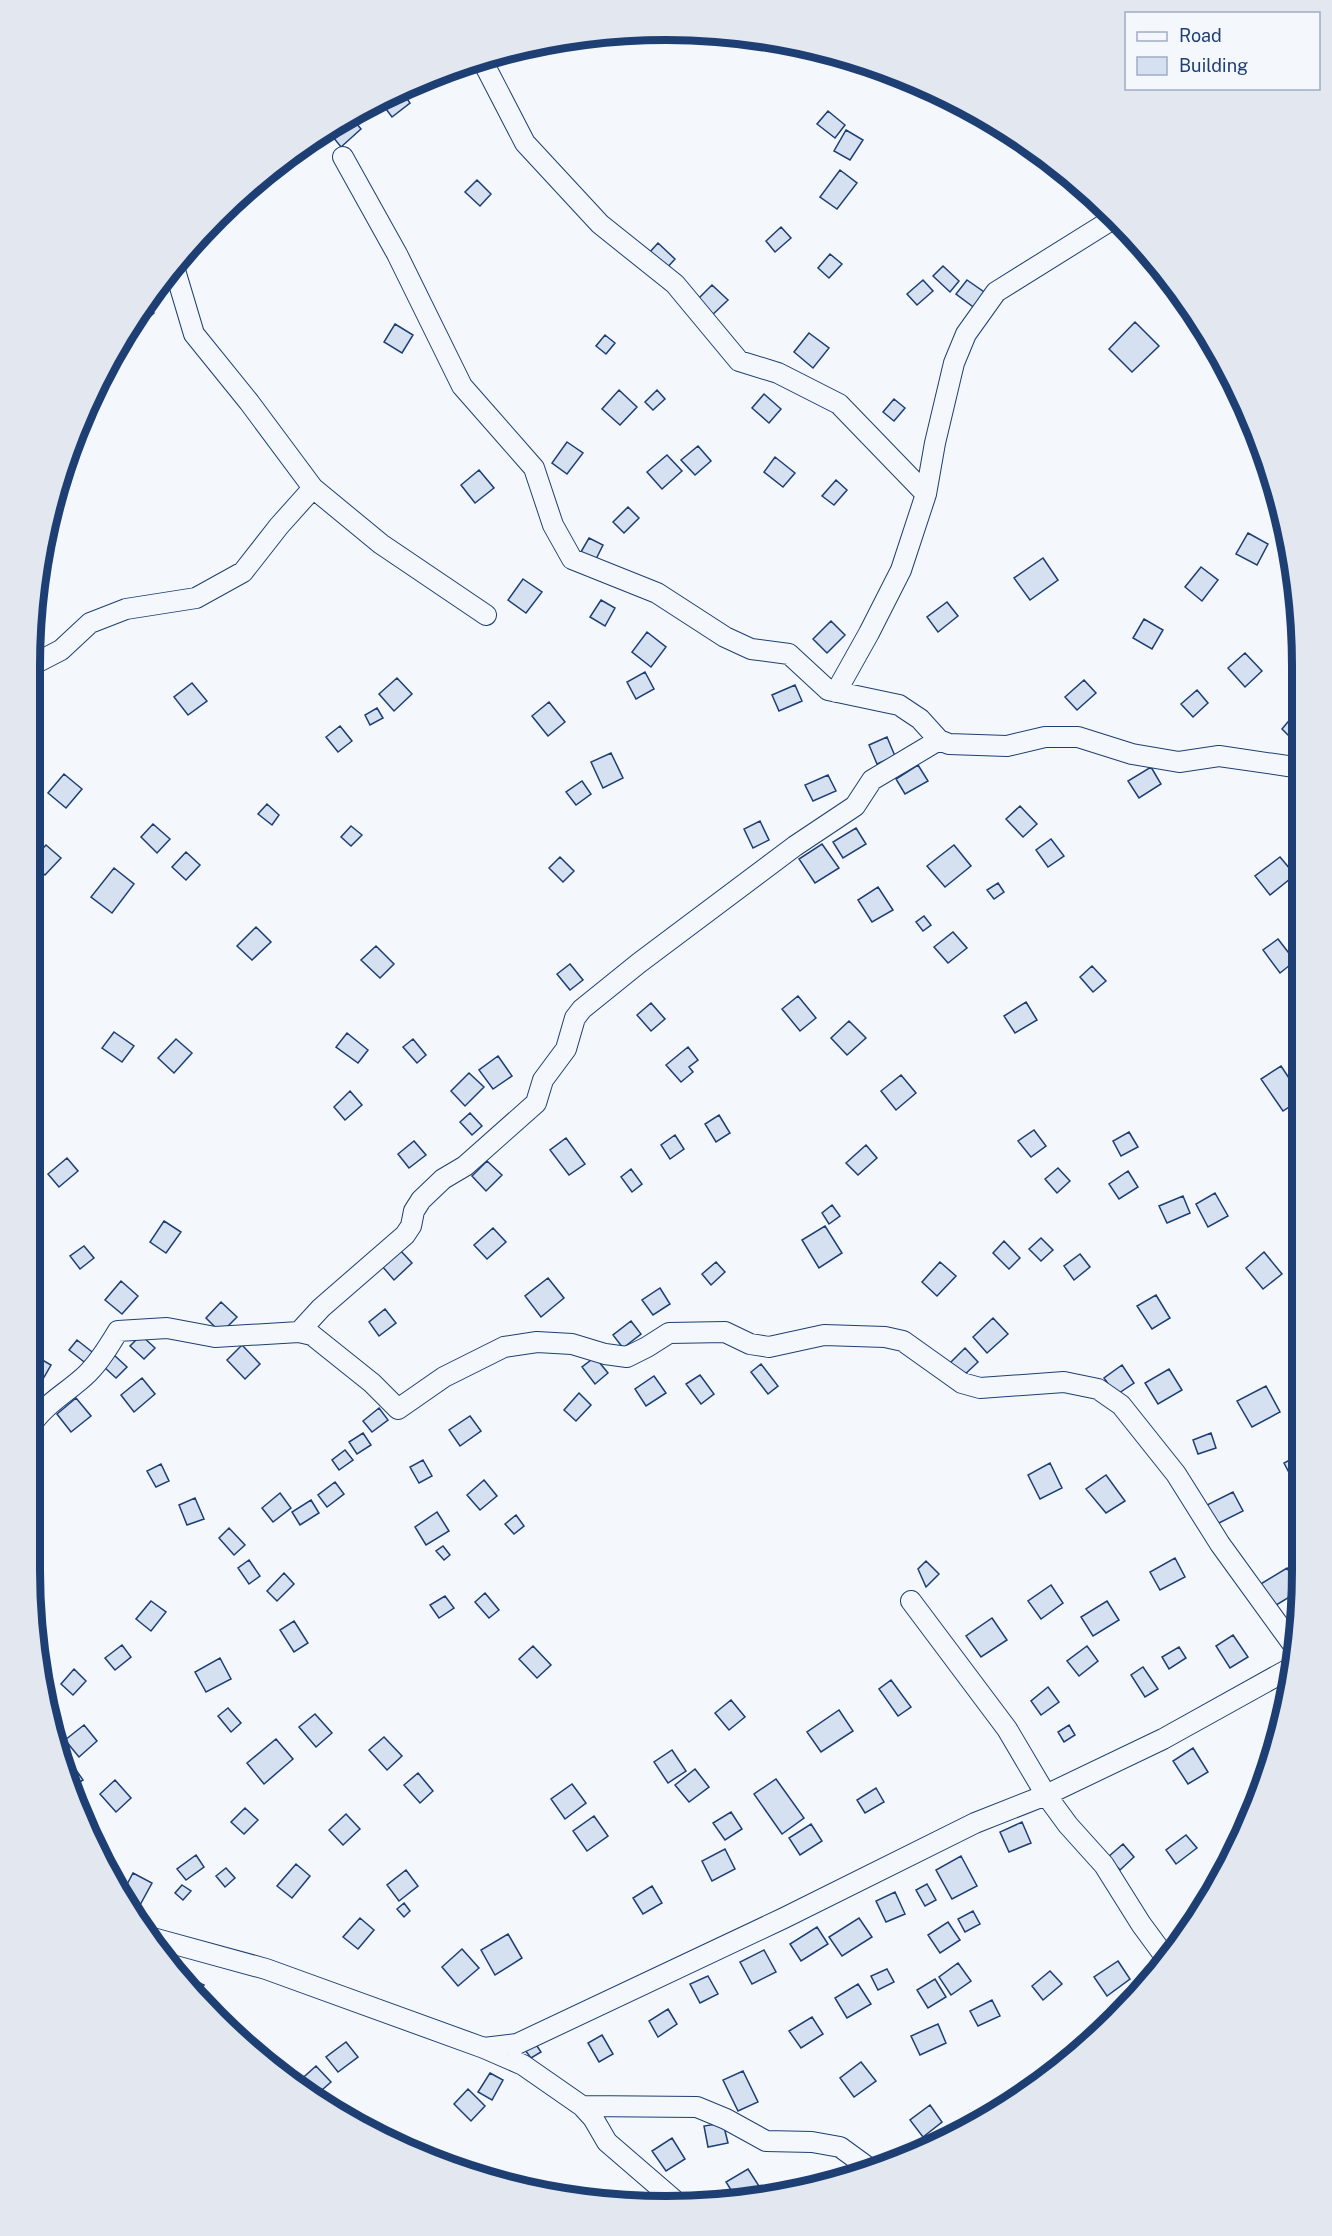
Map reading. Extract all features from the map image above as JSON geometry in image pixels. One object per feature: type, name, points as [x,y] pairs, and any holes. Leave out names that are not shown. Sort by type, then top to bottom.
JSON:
[{"type":"street","points":[[486,68],[525,143],[600,224],[675,284],[739,361],[778,373],[839,404],[926,494]]},
{"type":"street","points":[[343,157],[397,254],[462,386],[534,468],[553,525],[572,559],[657,593],[725,637],[751,649],[789,654],[828,690],[899,705],[920,719],[939,740],[949,744],[1007,746],[1045,737],[1078,737],[1132,754],[1179,762],[1219,756],[1292,767]]},
{"type":"street","points":[[836,692],[901,570],[926,494],[935,443],[954,363],[966,334],[996,291],[1107,223]]},
{"type":"street","points":[[177,277],[194,334],[249,402],[313,488],[381,544],[486,615]]},
{"type":"street","points":[[40,661],[61,650],[90,623],[126,609],[196,598],[243,572],[313,488]]},
{"type":"street","points":[[298,1332],[321,1308],[405,1236],[411,1226],[414,1211],[421,1200],[442,1179],[465,1166],[536,1103],[543,1080],[566,1049],[575,1018],[582,1009],[639,963],[795,846],[855,806],[872,780],[939,740]]},
{"type":"street","points":[[40,1413],[88,1373],[105,1353],[118,1331],[167,1328],[215,1337],[298,1332],[312,1335],[347,1361],[398,1409],[444,1377],[504,1347],[537,1342],[572,1344],[605,1354],[627,1357],[669,1333],[725,1332],[750,1344],[769,1347],[824,1335],[885,1337],[903,1341],[962,1383],[980,1388],[1064,1382],[1098,1389],[1121,1405],[1176,1474],[1220,1544],[1287,1638]]},
{"type":"street","points":[[911,1601],[1007,1729],[1046,1795],[1068,1825],[1104,1865],[1161,1952]]},
{"type":"street","points":[[484,2048],[517,2044],[784,1918],[975,1823],[1046,1795],[1163,1739],[1282,1673]]},
{"type":"street","points":[[163,1941],[266,1969],[484,2048],[523,2066],[582,2106],[593,2118],[607,2142],[669,2196]]},
{"type":"street","points":[[582,2106],[697,2107],[726,2119],[766,2141],[812,2142],[840,2147],[863,2163]]},
{"type":"building","points":[[406,97],[410,103],[392,117],[385,107]]},
{"type":"building","points":[[828,111],[845,125],[835,138],[817,124]]},
{"type":"building","points":[[356,123],[361,129],[341,147],[333,137]]},
{"type":"building","points":[[846,130],[863,140],[850,160],[834,151]]},
{"type":"building","points":[[840,170],[857,183],[837,209],[820,197]]},
{"type":"building","points":[[477,180],[491,194],[480,206],[465,192]]},
{"type":"building","points":[[781,227],[791,238],[775,252],[766,241]]},
{"type":"building","points":[[658,243],[675,259],[666,269],[649,253]]},
{"type":"building","points":[[830,254],[842,264],[829,278],[818,268]]},
{"type":"building","points":[[943,266],[959,281],[950,292],[933,276]]},
{"type":"building","points":[[923,280],[933,291],[917,305],[907,294]]},
{"type":"building","points":[[967,280],[987,294],[976,309],[956,294]]},
{"type":"building","points":[[712,285],[728,300],[709,318],[694,303]]},
{"type":"building","points":[[152,310],[154,313],[143,324]]},
{"type":"building","points":[[1135,322],[1159,346],[1132,372],[1109,349]]},
{"type":"building","points":[[395,324],[413,335],[402,353],[384,342]]},
{"type":"building","points":[[809,333],[829,348],[813,368],[794,352]]},
{"type":"building","points":[[605,335],[615,343],[606,354],[596,346]]},
{"type":"building","points":[[619,390],[637,407],[620,425],[602,409]]},
{"type":"building","points":[[657,390],[665,399],[653,410],[645,402]]},
{"type":"building","points":[[764,394],[781,409],[769,423],[752,408]]},
{"type":"building","points":[[894,399],[905,408],[894,421],[883,412]]},
{"type":"building","points":[[567,442],[583,453],[567,474],[552,463]]},
{"type":"building","points":[[698,446],[711,461],[695,475],[681,460]]},
{"type":"building","points":[[667,455],[682,471],[662,489],[647,472]]},
{"type":"building","points":[[775,457],[795,473],[783,487],[764,472]]},
{"type":"building","points":[[479,470],[494,488],[475,503],[461,485]]},
{"type":"building","points":[[836,480],[847,490],[834,505],[822,496]]},
{"type":"building","points":[[628,507],[639,518],[624,533],[613,522]]},
{"type":"building","points":[[1248,533],[1268,544],[1257,565],[1236,554]]},
{"type":"building","points":[[589,538],[603,545],[593,565],[578,557]]},
{"type":"building","points":[[1043,558],[1058,580],[1030,600],[1014,578]]},
{"type":"building","points":[[1201,567],[1218,580],[1202,601],[1185,587]]},
{"type":"building","points":[[523,579],[542,592],[526,613],[508,600]]},
{"type":"building","points":[[601,600],[615,608],[605,626],[590,617]]},
{"type":"building","points":[[947,602],[958,616],[938,632],[927,617]]},
{"type":"building","points":[[1144,619],[1163,630],[1152,649],[1133,638]]},
{"type":"building","points":[[831,621],[845,635],[827,653],[813,639]]},
{"type":"building","points":[[647,632],[666,647],[651,667],[632,652]]},
{"type":"building","points":[[1245,653],[1262,671],[1245,687],[1228,668]]},
{"type":"building","points":[[645,672],[654,689],[636,699],[627,682]]},
{"type":"building","points":[[397,678],[412,694],[394,711],[379,694]]},
{"type":"building","points":[[1084,680],[1096,693],[1077,710],[1065,697]]},
{"type":"building","points":[[192,683],[207,701],[188,715],[174,697]]},
{"type":"building","points":[[795,685],[802,701],[779,711],[772,695]]},
{"type":"building","points":[[1197,690],[1208,703],[1193,717],[1181,704]]},
{"type":"building","points":[[549,702],[565,722],[548,736],[532,716]]},
{"type":"building","points":[[377,708],[383,718],[370,725],[365,715]]},
{"type":"building","points":[[1292,717],[1292,739],[1282,729]]},
{"type":"building","points":[[340,726],[352,741],[338,752],[326,737]]},
{"type":"building","points":[[887,737],[895,756],[877,764],[869,745]]},
{"type":"building","points":[[611,753],[623,778],[603,788],[591,762]]},
{"type":"building","points":[[918,765],[928,781],[905,794],[896,779]]},
{"type":"building","points":[[1151,767],[1161,784],[1139,798],[1128,781]]},
{"type":"building","points":[[64,774],[82,789],[66,808],[48,793]]},
{"type":"building","points":[[828,775],[836,791],[813,801],[805,785]]},
{"type":"building","points":[[582,781],[591,794],[576,805],[566,792]]},
{"type":"building","points":[[267,804],[279,815],[272,825],[258,814]]},
{"type":"building","points":[[1020,806],[1037,824],[1023,837],[1006,819]]},
{"type":"building","points":[[760,821],[769,840],[753,848],[744,829]]},
{"type":"building","points":[[153,824],[170,839],[157,853],[141,837]]},
{"type":"building","points":[[351,826],[362,835],[351,846],[341,837]]},
{"type":"building","points":[[856,828],[866,844],[843,858],[833,842]]},
{"type":"building","points":[[1051,839],[1064,856],[1048,867],[1036,850]]},
{"type":"building","points":[[822,844],[839,868],[815,883],[799,859]]},
{"type":"building","points":[[46,845],[61,858],[45,875],[40,870],[40,851]]},
{"type":"building","points":[[954,845],[971,866],[945,887],[927,866]]},
{"type":"building","points":[[186,852],[200,865],[186,880],[172,867]]},
{"type":"building","points":[[560,857],[574,871],[563,882],[549,868]]},
{"type":"building","points":[[1280,857],[1292,871],[1292,877],[1270,895],[1255,876]]},
{"type":"building","points":[[114,868],[134,884],[112,913],[91,897]]},
{"type":"building","points":[[998,883],[1004,892],[994,899],[987,890]]},
{"type":"building","points":[[878,887],[893,910],[872,922],[858,900]]},
{"type":"building","points":[[924,916],[931,925],[923,931],[916,922]]},
{"type":"building","points":[[256,927],[271,942],[252,960],[237,946]]},
{"type":"building","points":[[953,932],[967,948],[948,963],[934,947]]},
{"type":"building","points":[[1278,939],[1292,957],[1292,963],[1280,973],[1263,950]]},
{"type":"building","points":[[376,946],[394,964],[380,978],[361,960]]},
{"type":"building","points":[[570,964],[583,980],[570,990],[557,974]]},
{"type":"building","points":[[1092,966],[1106,981],[1093,992],[1080,977]]},
{"type":"building","points":[[798,996],[816,1018],[800,1031],[782,1009]]},
{"type":"building","points":[[1026,1002],[1037,1020],[1015,1033],[1004,1016]]},
{"type":"building","points":[[651,1003],[665,1019],[651,1031],[637,1015]]},
{"type":"building","points":[[849,1021],[866,1038],[847,1055],[831,1038]]},
{"type":"building","points":[[114,1032],[134,1046],[122,1062],[102,1048]]},
{"type":"building","points":[[347,1033],[368,1050],[358,1063],[336,1047]]},
{"type":"building","points":[[176,1039],[192,1053],[174,1073],[158,1058]]},
{"type":"building","points":[[413,1039],[426,1055],[417,1063],[403,1047]]},
{"type":"building","points":[[688,1047],[698,1060],[689,1067],[693,1072],[681,1082],[666,1065]]},
{"type":"building","points":[[498,1056],[512,1076],[493,1089],[479,1070]]},
{"type":"building","points":[[1281,1066],[1292,1082],[1292,1105],[1283,1111],[1261,1079]]},
{"type":"building","points":[[469,1073],[484,1087],[465,1106],[451,1091]]},
{"type":"building","points":[[901,1075],[916,1093],[896,1110],[881,1091]]},
{"type":"building","points":[[350,1091],[362,1105],[345,1120],[334,1107]]},
{"type":"building","points":[[470,1113],[482,1126],[472,1135],[460,1122]]},
{"type":"building","points":[[719,1115],[730,1133],[716,1142],[705,1124]]},
{"type":"building","points":[[1034,1130],[1046,1146],[1031,1157],[1018,1141]]},
{"type":"building","points":[[1129,1132],[1138,1147],[1121,1156],[1113,1141]]},
{"type":"building","points":[[675,1135],[684,1149],[670,1159],[661,1145]]},
{"type":"building","points":[[566,1138],[585,1164],[569,1175],[550,1150]]},
{"type":"building","points":[[414,1141],[426,1155],[409,1168],[398,1154]]},
{"type":"building","points":[[866,1145],[877,1158],[858,1175],[846,1163]]},
{"type":"building","points":[[67,1158],[78,1171],[59,1187],[48,1174]]},
{"type":"building","points":[[487,1161],[502,1175],[486,1191],[472,1176]]},
{"type":"building","points":[[1058,1168],[1070,1181],[1057,1193],[1045,1179]]},
{"type":"building","points":[[631,1169],[642,1184],[632,1192],[621,1177]]},
{"type":"building","points":[[1128,1171],[1138,1187],[1119,1199],[1109,1184]]},
{"type":"building","points":[[1215,1193],[1228,1216],[1208,1227],[1196,1204]]},
{"type":"building","points":[[1183,1196],[1190,1213],[1167,1223],[1159,1206]]},
{"type":"building","points":[[832,1205],[840,1216],[829,1224],[822,1213]]},
{"type":"building","points":[[164,1221],[181,1232],[166,1253],[150,1242]]},
{"type":"building","points":[[825,1226],[842,1253],[819,1268],[802,1240]]},
{"type":"building","points":[[493,1228],[506,1242],[487,1259],[474,1245]]},
{"type":"building","points":[[1041,1238],[1053,1250],[1041,1261],[1029,1249]]},
{"type":"building","points":[[1004,1241],[1020,1258],[1009,1269],[993,1253]]},
{"type":"building","points":[[84,1246],[94,1258],[80,1269],[70,1256]]},
{"type":"building","points":[[399,1249],[412,1263],[394,1280],[382,1266]]},
{"type":"building","points":[[1264,1252],[1282,1274],[1263,1289],[1246,1268]]},
{"type":"building","points":[[1080,1254],[1090,1267],[1074,1280],[1064,1266]]},
{"type":"building","points":[[716,1262],[725,1272],[711,1285],[702,1274]]},
{"type":"building","points":[[940,1262],[956,1276],[937,1296],[922,1282]]},
{"type":"building","points":[[548,1278],[564,1298],[541,1317],[525,1296]]},
{"type":"building","points":[[121,1281],[138,1296],[122,1314],[105,1300]]},
{"type":"building","points":[[660,1288],[670,1304],[653,1315],[642,1300]]},
{"type":"building","points":[[1156,1295],[1170,1318],[1152,1329],[1137,1306]]},
{"type":"building","points":[[221,1302],[237,1317],[221,1333],[206,1318]]},
{"type":"building","points":[[385,1309],[396,1323],[379,1336],[369,1322]]},
{"type":"building","points":[[993,1318],[1008,1334],[987,1353],[973,1337]]},
{"type":"building","points":[[631,1321],[641,1334],[623,1348],[613,1335]]},
{"type":"building","points":[[141,1335],[155,1348],[144,1359],[130,1346]]},
{"type":"building","points":[[77,1340],[96,1355],[88,1365],[69,1350]]},
{"type":"building","points":[[242,1345],[260,1364],[245,1379],[227,1360]]},
{"type":"building","points":[[965,1348],[978,1362],[962,1377],[949,1364]]},
{"type":"building","points":[[114,1355],[127,1367],[116,1378],[104,1367]]},
{"type":"building","points":[[595,1357],[608,1373],[595,1384],[582,1367]]},
{"type":"building","points":[[40,1359],[51,1365],[40,1384]]},
{"type":"building","points":[[761,1364],[778,1386],[768,1394],[751,1372]]},
{"type":"building","points":[[1122,1365],[1134,1383],[1116,1395],[1104,1378]]},
{"type":"building","points":[[1169,1369],[1182,1390],[1158,1404],[1145,1383]]},
{"type":"building","points":[[700,1375],[714,1394],[701,1404],[686,1384]]},
{"type":"building","points":[[654,1376],[666,1393],[646,1406],[635,1389]]},
{"type":"building","points":[[142,1378],[155,1394],[134,1412],[121,1395]]},
{"type":"building","points":[[1266,1386],[1280,1412],[1252,1427],[1237,1401]]},
{"type":"building","points":[[579,1393],[591,1405],[576,1421],[564,1410]]},
{"type":"building","points":[[76,1398],[91,1416],[71,1432],[57,1414]]},
{"type":"building","points":[[379,1408],[388,1420],[372,1432],[363,1421]]},
{"type":"building","points":[[470,1416],[481,1431],[460,1446],[449,1430]]},
{"type":"building","points":[[363,1433],[371,1445],[357,1454],[349,1442]]},
{"type":"building","points":[[1211,1433],[1216,1448],[1198,1454],[1193,1440]]},
{"type":"building","points":[[345,1450],[353,1460],[339,1470],[332,1460]]},
{"type":"building","points":[[1292,1459],[1292,1478],[1284,1463]]},
{"type":"building","points":[[423,1460],[432,1476],[419,1483],[410,1467]]},
{"type":"building","points":[[1050,1463],[1062,1488],[1040,1499],[1028,1475]]},
{"type":"building","points":[[161,1464],[169,1481],[156,1487],[147,1471]]},
{"type":"building","points":[[1106,1475],[1125,1501],[1106,1513],[1086,1489]]},
{"type":"building","points":[[484,1480],[497,1496],[480,1510],[467,1495]]},
{"type":"building","points":[[335,1482],[344,1494],[327,1507],[318,1495]]},
{"type":"building","points":[[1233,1492],[1243,1511],[1213,1526],[1203,1507]]},
{"type":"building","points":[[280,1493],[291,1508],[273,1522],[262,1508]]},
{"type":"building","points":[[195,1498],[204,1519],[187,1525],[179,1505]]},
{"type":"building","points":[[311,1500],[319,1513],[300,1525],[292,1512]]},
{"type":"building","points":[[437,1512],[449,1531],[426,1545],[415,1527]]},
{"type":"building","points":[[516,1515],[524,1526],[514,1534],[505,1524]]},
{"type":"building","points":[[229,1528],[245,1545],[234,1555],[219,1538]]},
{"type":"building","points":[[443,1546],[450,1555],[444,1560],[436,1551]]},
{"type":"building","points":[[1175,1558],[1185,1577],[1160,1590],[1150,1572]]},
{"type":"building","points":[[249,1560],[260,1576],[249,1584],[238,1568]]},
{"type":"building","points":[[926,1561],[939,1574],[926,1587],[918,1569]]},
{"type":"building","points":[[1287,1568],[1292,1575],[1291,1596],[1273,1607],[1259,1585]]},
{"type":"building","points":[[284,1573],[294,1584],[277,1601],[267,1591]]},
{"type":"building","points":[[1051,1585],[1063,1603],[1041,1619],[1028,1601]]},
{"type":"building","points":[[485,1593],[499,1610],[489,1618],[475,1602]]},
{"type":"building","points":[[445,1596],[454,1608],[439,1618],[430,1605]]},
{"type":"building","points":[[151,1601],[166,1612],[151,1631],[136,1619]]},
{"type":"building","points":[[1107,1601],[1119,1620],[1093,1636],[1081,1617]]},
{"type":"building","points":[[992,1618],[1007,1640],[981,1657],[966,1636]]},
{"type":"building","points":[[294,1621],[308,1643],[294,1652],[280,1630]]},
{"type":"building","points":[[1233,1635],[1248,1657],[1230,1668],[1216,1646]]},
{"type":"building","points":[[122,1645],[131,1657],[115,1670],[105,1658]]},
{"type":"building","points":[[533,1646],[551,1665],[537,1678],[519,1659]]},
{"type":"building","points":[[1087,1646],[1098,1661],[1079,1676],[1067,1661]]},
{"type":"building","points":[[1179,1647],[1186,1658],[1169,1669],[1162,1657]]},
{"type":"building","points":[[220,1658],[231,1679],[206,1692],[195,1672]]},
{"type":"building","points":[[1143,1667],[1158,1689],[1145,1697],[1131,1675]]},
{"type":"building","points":[[74,1669],[86,1681],[73,1695],[61,1684]]},
{"type":"building","points":[[891,1680],[911,1707],[898,1716],[879,1689]]},
{"type":"building","points":[[1048,1687],[1059,1702],[1041,1715],[1031,1701]]},
{"type":"building","points":[[731,1700],[745,1717],[729,1730],[715,1713]]},
{"type":"building","points":[[228,1708],[241,1723],[231,1732],[218,1716]]},
{"type":"building","points":[[839,1710],[853,1731],[821,1752],[807,1732]]},
{"type":"building","points":[[315,1714],[332,1733],[316,1747],[299,1727]]},
{"type":"building","points":[[84,1725],[97,1741],[79,1757],[65,1740]]},
{"type":"building","points":[[1069,1725],[1075,1735],[1064,1742],[1058,1732]]},
{"type":"building","points":[[384,1737],[402,1756],[387,1770],[369,1750]]},
{"type":"building","points":[[276,1739],[293,1759],[264,1784],[247,1763]]},
{"type":"building","points":[[1193,1748],[1208,1772],[1188,1784],[1173,1761]]},
{"type":"building","points":[[672,1750],[686,1771],[668,1783],[654,1762]]},
{"type":"building","points":[[695,1769],[709,1787],[689,1802],[675,1785]]},
{"type":"building","points":[[76,1770],[83,1780],[78,1783],[74,1771]]},
{"type":"building","points":[[418,1773],[433,1791],[420,1803],[404,1785]]},
{"type":"building","points":[[776,1779],[804,1818],[782,1834],[754,1794]]},
{"type":"building","points":[[115,1780],[131,1798],[116,1812],[100,1794]]},
{"type":"building","points":[[572,1784],[586,1803],[565,1819],[551,1799]]},
{"type":"building","points":[[876,1788],[884,1802],[865,1813],[857,1800]]},
{"type":"building","points":[[245,1808],[258,1820],[244,1834],[231,1822]]},
{"type":"building","points":[[731,1812],[742,1829],[725,1840],[713,1823]]},
{"type":"building","points":[[346,1814],[360,1829],[343,1845],[329,1830]]},
{"type":"building","points":[[594,1816],[608,1836],[587,1851],[573,1831]]},
{"type":"building","points":[[1022,1822],[1031,1843],[1009,1852],[1000,1832]]},
{"type":"building","points":[[811,1824],[822,1841],[800,1855],[789,1838]]},
{"type":"building","points":[[1186,1835],[1197,1848],[1176,1864],[1166,1850]]},
{"type":"building","points":[[1123,1844],[1134,1857],[1120,1870],[1108,1857]]},
{"type":"building","points":[[725,1849],[735,1869],[712,1881],[702,1861]]},
{"type":"building","points":[[196,1855],[204,1867],[186,1880],[177,1869]]},
{"type":"building","points":[[961,1856],[977,1886],[952,1899],[936,1870]]},
{"type":"building","points":[[296,1864],[310,1876],[292,1898],[277,1886]]},
{"type":"building","points":[[226,1868],[235,1878],[225,1887],[216,1876]]},
{"type":"building","points":[[406,1870],[418,1886],[399,1901],[387,1885]]},
{"type":"building","points":[[133,1873],[152,1883],[140,1905],[126,1886]]},
{"type":"building","points":[[927,1884],[936,1900],[925,1906],[916,1890]]},
{"type":"building","points":[[182,1885],[191,1891],[183,1900],[175,1893]]},
{"type":"building","points":[[652,1886],[662,1903],[643,1914],[633,1898]]},
{"type":"building","points":[[895,1892],[905,1914],[886,1922],[876,1901]]},
{"type":"building","points":[[404,1903],[410,1911],[404,1917],[397,1909]]},
{"type":"building","points":[[973,1911],[980,1924],[965,1932],[958,1919]]},
{"type":"building","points":[[360,1918],[374,1930],[358,1949],[343,1937]]},
{"type":"building","points":[[859,1918],[872,1937],[842,1956],[829,1937]]},
{"type":"building","points":[[948,1922],[960,1940],[940,1953],[928,1935]]},
{"type":"building","points":[[817,1927],[828,1944],[801,1961],[790,1944]]},
{"type":"building","points":[[508,1934],[522,1958],[495,1975],[481,1950]]},
{"type":"building","points":[[462,1949],[479,1968],[458,1986],[442,1967]]},
{"type":"building","points":[[764,1950],[776,1972],[752,1984],[740,1962]]},
{"type":"building","points":[[1118,1961],[1130,1979],[1107,1996],[1094,1977]]},
{"type":"building","points":[[958,1963],[971,1981],[951,1995],[939,1977]]},
{"type":"building","points":[[887,1969],[894,1982],[878,1990],[871,1976]]},
{"type":"building","points":[[1050,1971],[1062,1984],[1043,2000],[1032,1986]]},
{"type":"building","points":[[708,1976],[718,1994],[700,2003],[690,1984]]},
{"type":"building","points":[[935,1979],[946,1997],[928,2008],[917,1990]]},
{"type":"building","points":[[858,1984],[871,2004],[847,2018],[835,1998]]},
{"type":"building","points":[[992,2000],[1000,2016],[978,2026],[970,2011]]},
{"type":"building","points":[[668,2009],[677,2024],[658,2037],[649,2021]]},
{"type":"building","points":[[812,2017],[823,2034],[801,2048],[789,2031]]},
{"type":"building","points":[[938,2024],[946,2043],[920,2055],[911,2036]]},
{"type":"building","points":[[602,2035],[613,2054],[599,2062],[588,2043]]},
{"type":"building","points":[[346,2042],[358,2057],[338,2072],[326,2057]]},
{"type":"building","points":[[535,2043],[541,2052],[531,2058],[525,2050]]},
{"type":"building","points":[[861,2062],[876,2081],[854,2097],[840,2078]]},
{"type":"building","points":[[316,2066],[331,2082],[320,2091],[302,2078]]},
{"type":"building","points":[[743,2071],[758,2102],[738,2111],[723,2080]]},
{"type":"building","points":[[490,2073],[503,2080],[492,2100],[478,2092]]},
{"type":"building","points":[[468,2089],[485,2106],[471,2121],[454,2104]]},
{"type":"building","points":[[930,2105],[942,2122],[923,2137],[910,2120]]},
{"type":"building","points":[[975,2111],[976,2113],[956,2124]]},
{"type":"building","points":[[723,2123],[728,2143],[708,2147],[704,2126]]},
{"type":"building","points":[[672,2138],[685,2159],[666,2171],[652,2151]]},
{"type":"building","points":[[748,2169],[760,2188],[732,2192],[726,2182]]}]
